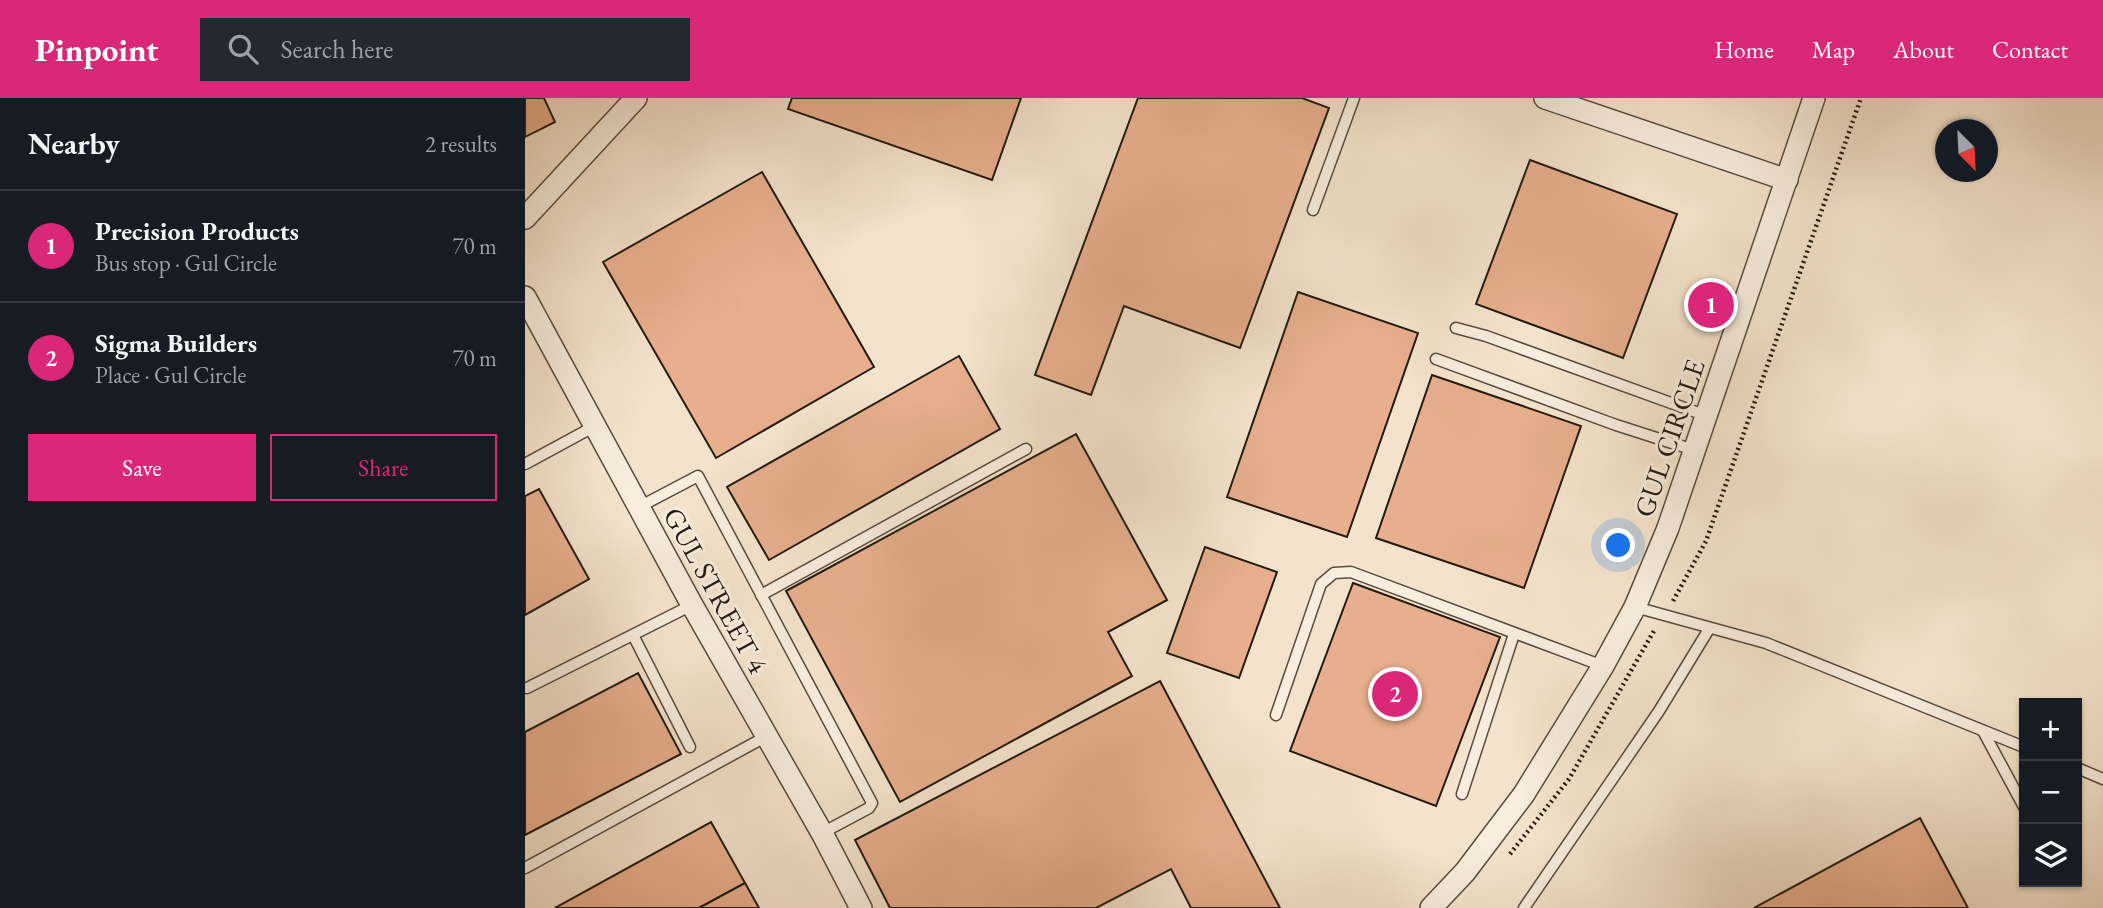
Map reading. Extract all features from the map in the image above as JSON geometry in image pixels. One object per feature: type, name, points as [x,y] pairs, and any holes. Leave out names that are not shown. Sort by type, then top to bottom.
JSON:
[{"type":"street","points":[[525,218],[636,98]]},
{"type":"street","points":[[1545,98],[1787,180]]},
{"type":"street","name":"GUL CIRCLE","points":[[1431,908],[1465,872],[1524,794],[1603,666],[1635,607],[1670,529],[1694,450],[1814,98]]},
{"type":"street","name":"GUL STREET 4","points":[[525,297],[861,908]]},
{"type":"lane","points":[[1313,210],[1354,98]]},
{"type":"lane","points":[[1457,328],[1707,416]]},
{"type":"lane","points":[[1436,359],[1616,425],[1694,450]]},
{"type":"lane","points":[[525,464],[595,426]]},
{"type":"lane","points":[[761,595],[1026,449]]},
{"type":"lane","points":[[639,508],[698,476],[872,803],[869,808],[822,833]]},
{"type":"lane","points":[[1276,716],[1321,584],[1334,573],[1351,572],[1603,666]]},
{"type":"lane","points":[[527,688],[692,604]]},
{"type":"lane","points":[[1635,607],[1766,643],[2019,745]]},
{"type":"lane","points":[[1524,908],[1659,711],[1709,629]]},
{"type":"lane","points":[[1462,794],[1514,634]]},
{"type":"lane","points":[[633,635],[690,747]]},
{"type":"lane","points":[[1983,731],[2019,798]]},
{"type":"lane","points":[[525,868],[767,736]]},
{"type":"lane","points":[[2082,770],[2103,779]]},
{"type":"building","points":[[525,98],[544,98],[555,122],[525,137]]},
{"type":"building","points":[[792,98],[1021,98],[992,180],[788,109]]},
{"type":"building","points":[[1138,98],[1302,98],[1329,108],[1240,348],[1124,306],[1091,395],[1035,375]]},
{"type":"building","points":[[1530,160],[1677,214],[1623,358],[1476,304]]},
{"type":"building","points":[[762,172],[874,367],[716,458],[603,262]]},
{"type":"building","points":[[1298,292],[1418,333],[1347,537],[1227,497]]},
{"type":"building","points":[[959,356],[1000,429],[769,560],[727,487]]},
{"type":"building","points":[[1432,375],[1581,426],[1524,588],[1376,538]]},
{"type":"building","points":[[1076,434],[1167,600],[1108,632],[1132,676],[900,802],[786,591]]},
{"type":"building","points":[[539,489],[589,579],[525,615],[525,496]]},
{"type":"building","points":[[1205,547],[1277,572],[1239,678],[1167,653]]},
{"type":"building","points":[[1353,583],[1500,637],[1436,806],[1290,751]]},
{"type":"building","points":[[638,673],[681,754],[525,835],[525,732]]},
{"type":"building","points":[[1160,681],[1280,908],[1191,908],[1171,869],[1096,908],[890,908],[855,840]]},
{"type":"building","points":[[1920,818],[1968,908],[1754,908]]},
{"type":"building","points":[[711,822],[745,883],[699,908],[555,908]]},
{"type":"building","points":[[745,883],[759,908],[699,908]]},
{"type":"place","name":"Precision Products","points":[[1711,305]]},
{"type":"place","name":"Sigma Builders","points":[[1395,694]]}]
